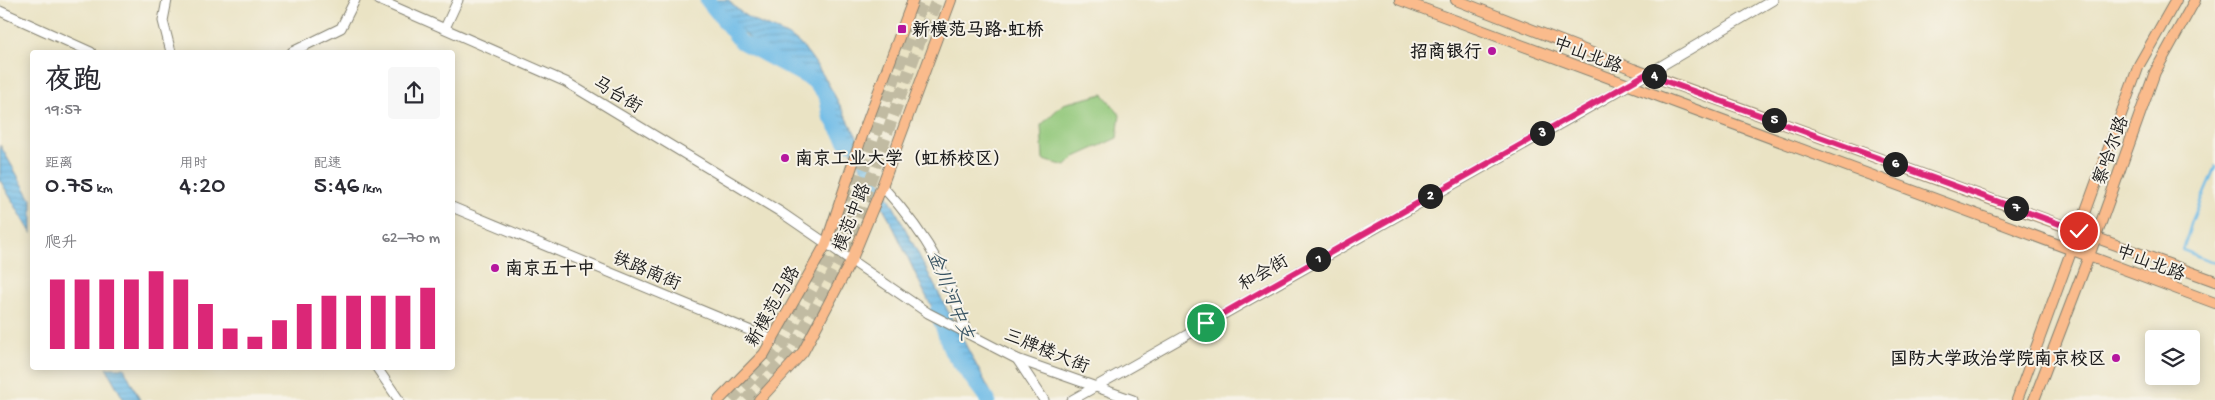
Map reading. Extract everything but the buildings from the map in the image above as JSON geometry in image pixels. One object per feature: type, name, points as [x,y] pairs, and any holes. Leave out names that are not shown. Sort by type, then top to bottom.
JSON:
[{"type":"main road","name":"模范中路","points":[[826,244],[862,136],[913,0]]},
{"type":"main road","name":"模范中路","points":[[759,400],[803,352],[851,261],[882,186],[951,0]]},
{"type":"main road","name":"中山北路","points":[[1400,0],[1627,86],[2215,303]]},
{"type":"main road","name":"中山北路","points":[[1456,0],[1646,74],[2215,281]]},
{"type":"main road","name":"察哈尔路","points":[[2017,400],[2139,65],[2176,0]]},
{"type":"main road","name":"察哈尔路","points":[[2034,400],[2089,256],[2155,72],[2195,0]]},
{"type":"main road","name":"新模范马路","points":[[719,400],[754,366],[773,340],[826,244]]},
{"type":"street","points":[[167,0],[163,21],[171,50]]},
{"type":"street","points":[[296,50],[341,28],[356,0]]},
{"type":"street","name":"马台街","points":[[379,0],[566,82],[778,211],[826,244]]},
{"type":"street","points":[[445,28],[458,0]]},
{"type":"street","name":"和会街","points":[[1072,400],[1627,86],[1773,0]]},
{"type":"street","points":[[0,11],[87,50]]},
{"type":"street","points":[[882,186],[900,206],[933,253],[948,282],[967,333]]},
{"type":"street","name":"铁路南街","points":[[455,208],[773,340]]},
{"type":"street","name":"三牌楼大街","points":[[826,244],[928,313],[1017,359],[1133,400]]},
{"type":"street","points":[[1017,359],[1044,400]]},
{"type":"street","points":[[378,370],[399,400]]},
{"type":"green space","points":[[1103,94],[1120,115],[1117,138],[1075,157],[1066,166],[1043,160],[1041,125],[1063,104]]},
{"type":"water","points":[[716,0],[729,0],[743,14],[789,36],[805,49],[813,60],[847,118],[995,400],[981,400],[927,298],[889,218],[818,91],[797,70],[761,48],[737,27]]},
{"type":"water","points":[[0,145],[30,198],[30,231],[0,180]]},
{"type":"water","points":[[107,370],[125,370],[140,400],[124,400]]},
{"type":"waterway","name":"金川河中支","points":[[707,0],[741,42],[812,80],[826,95],[830,116],[847,143]]},
{"type":"waterway","points":[[2215,167],[2192,221],[2183,250],[2215,263]]},
{"type":"waterway","name":"金川河中支","points":[[937,311],[951,351],[988,400]]},
{"type":"tunnel","points":[[731,400],[782,346],[838,243],[912,28],[924,0]]},
{"type":"tunnel","points":[[746,400],[793,349],[846,249],[919,43],[937,0]]},
{"type":"place","name":"新模范马路·虹桥","points":[[902,29]]},
{"type":"place","name":"招商银行","points":[[1492,51]]},
{"type":"place","name":"南京工业大学（虹桥校区）","points":[[785,158]]},
{"type":"place","name":"南京五十中","points":[[495,268]]},
{"type":"place","name":"国防大学政治学院南京校区","points":[[2116,358]]},
{"type":"route","points":[[1206,323],[1646,74],[2079,231]]}]
